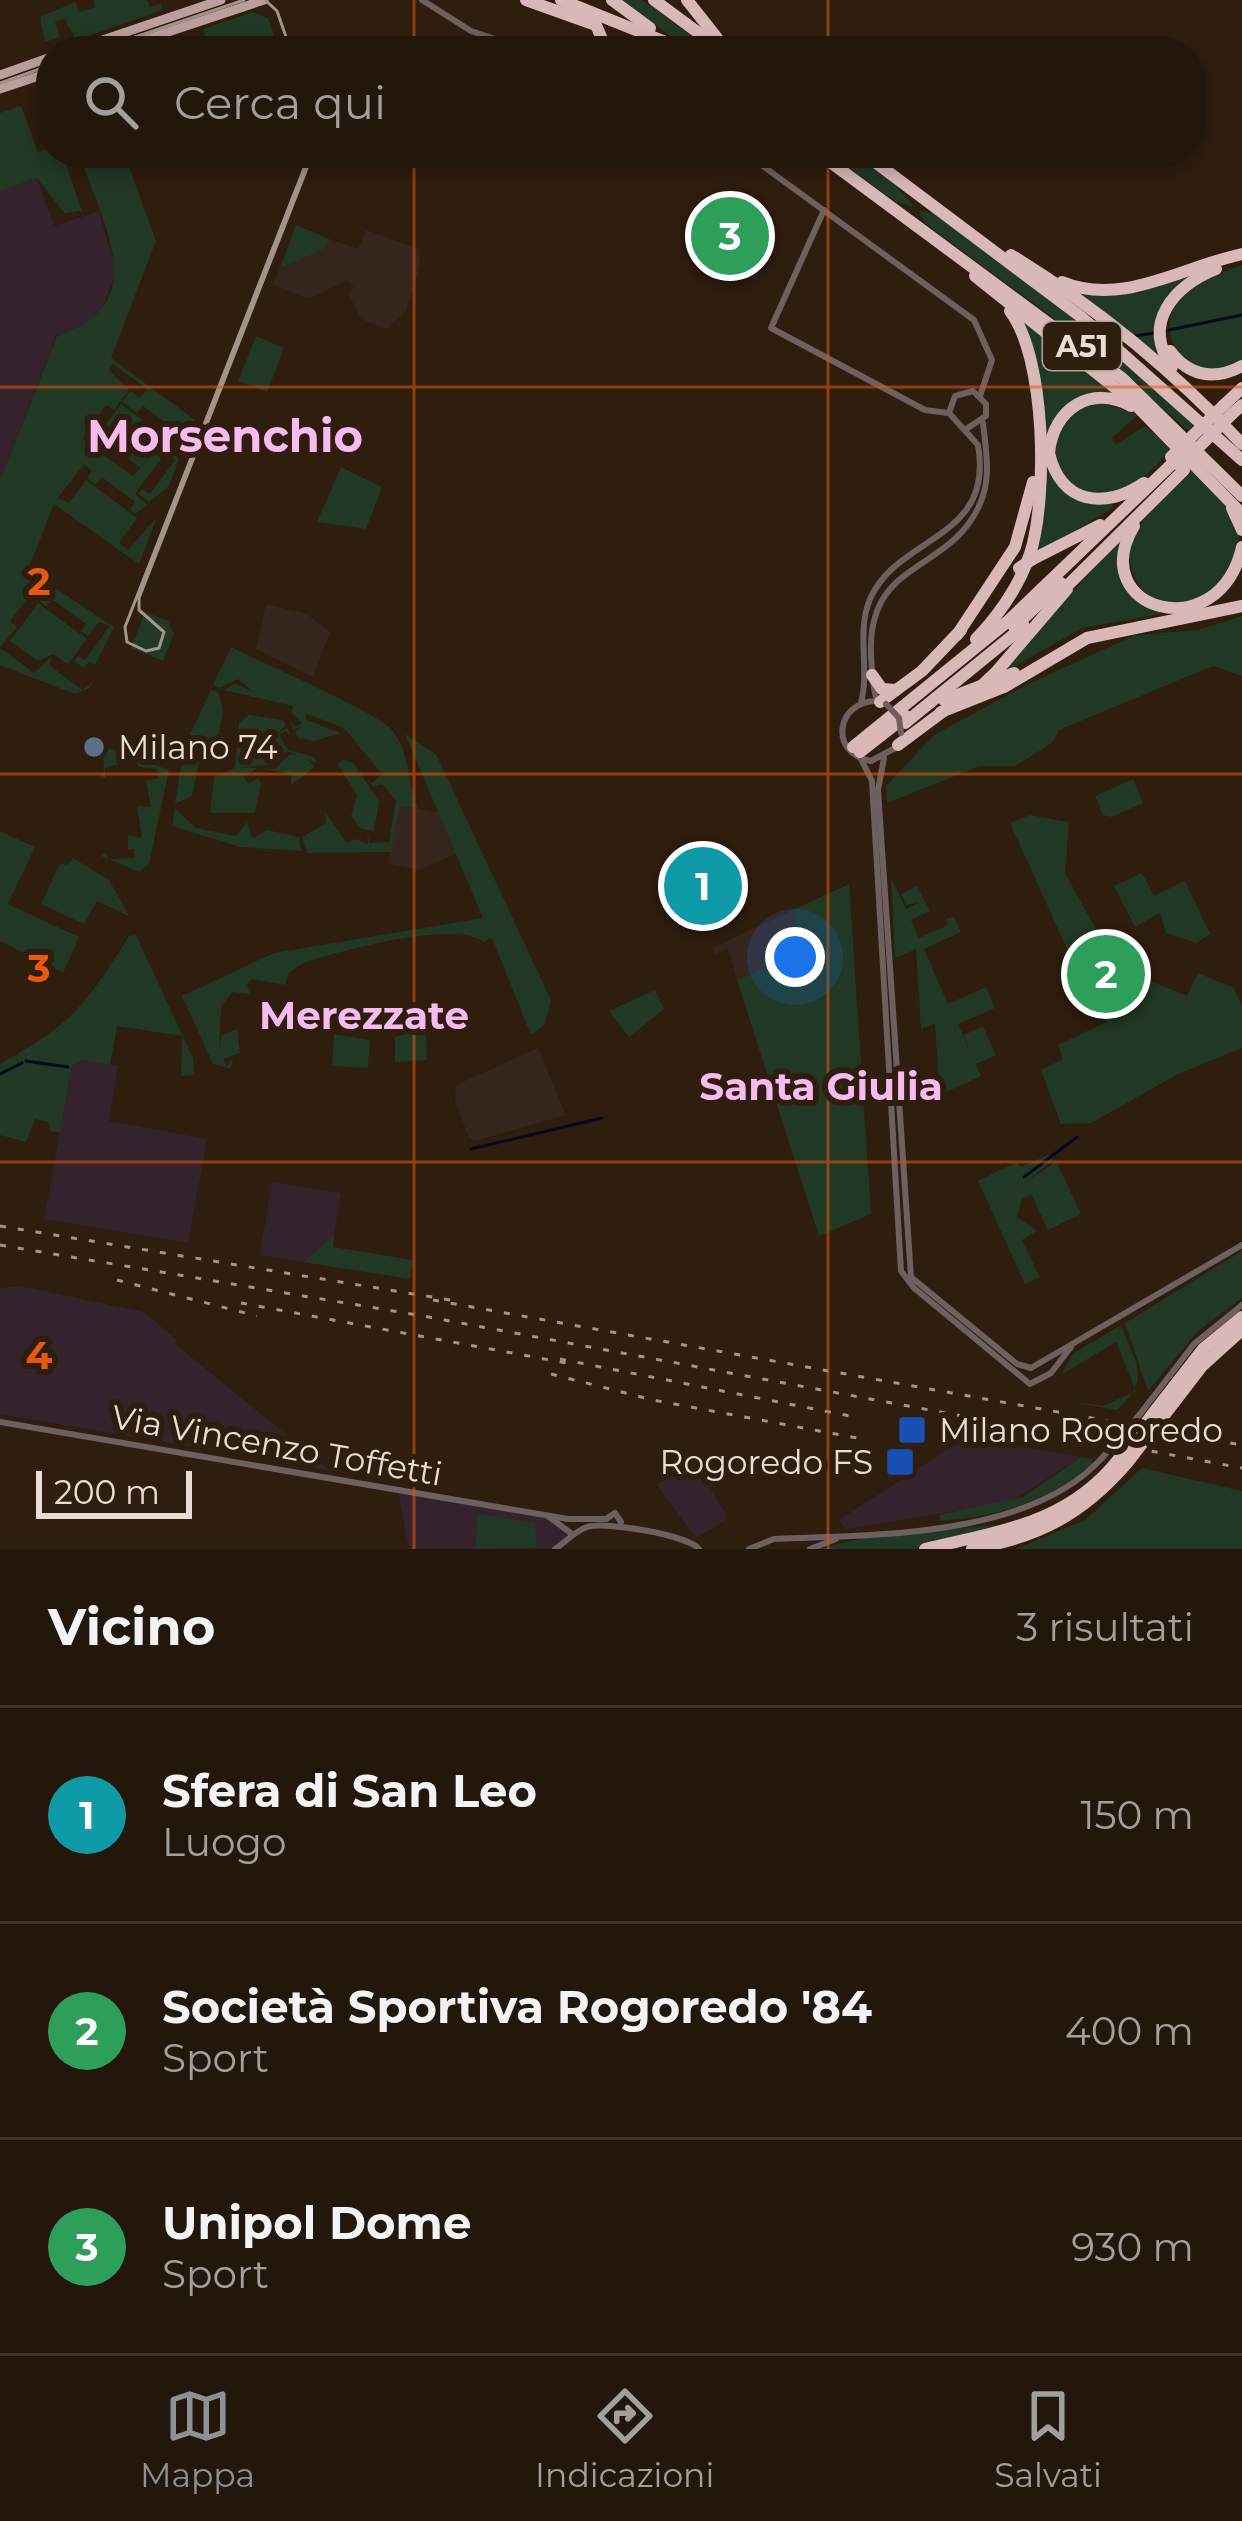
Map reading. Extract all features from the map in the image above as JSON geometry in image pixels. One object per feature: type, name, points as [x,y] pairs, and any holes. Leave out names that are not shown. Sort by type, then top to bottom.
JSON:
[{"type":"highway","points":[[526,0],[596,25],[601,36]]},
{"type":"highway","points":[[612,0],[659,36]]},
{"type":"highway","points":[[654,0],[706,36]]},
{"type":"highway","points":[[687,0],[715,36]]},
{"type":"highway","points":[[568,1],[648,36]]},
{"type":"highway","name":"A51","points":[[838,168],[1122,378],[1242,496]]},
{"type":"highway","name":"A51","points":[[884,168],[974,233],[1164,387],[1242,460]]},
{"type":"highway","points":[[974,233],[1119,329],[1239,439]]},
{"type":"highway","points":[[939,242],[1151,420],[1242,514]]},
{"type":"highway","points":[[1028,266],[1083,290],[1119,291],[1242,254]]},
{"type":"highway","points":[[1187,387],[1161,347],[1162,315],[1191,279],[1242,254]]},
{"type":"highway","points":[[972,644],[1005,604],[1030,554],[1039,507],[1032,352],[1022,328],[998,296]]},
{"type":"highway","points":[[1162,315],[1169,349],[1185,367],[1211,375],[1242,366]]},
{"type":"highway","points":[[1151,420],[1126,403],[1096,397],[1067,410],[1050,438],[1053,470],[1066,488],[1085,499],[1114,500],[1177,464]]},
{"type":"highway","points":[[881,736],[1025,617],[1236,403]]},
{"type":"highway","points":[[957,635],[1006,561],[1026,519],[1037,439]]},
{"type":"highway","points":[[1177,464],[1129,534],[1123,555],[1130,583],[1151,604],[1179,610],[1201,604],[1232,572],[1242,547]]},
{"type":"highway","points":[[856,750],[1007,622],[1177,464]]},
{"type":"highway","points":[[1210,478],[1242,530]]},
{"type":"highway","points":[[856,750],[877,721],[972,644],[1145,482]]},
{"type":"highway","points":[[916,715],[1015,634],[1157,496]]},
{"type":"highway","points":[[881,702],[957,635],[1019,568],[1101,524]]},
{"type":"highway","points":[[900,739],[973,694],[1100,553]]},
{"type":"highway","points":[[940,712],[1004,687],[1087,638],[1242,606]]},
{"type":"highway","points":[[856,750],[916,715],[1009,676],[1080,634],[1120,623],[1194,616]]},
{"type":"highway","points":[[868,677],[881,689],[897,690]]},
{"type":"highway","points":[[972,1549],[1057,1525],[1099,1495],[1203,1349],[1242,1317]]},
{"type":"highway","points":[[1151,1416],[1242,1330]]},
{"type":"highway","points":[[925,1549],[1049,1517],[1123,1462]]},
{"type":"main road","points":[[114,36],[221,0]]},
{"type":"main road","points":[[156,36],[264,0]]},
{"type":"main road","points":[[0,75],[36,62]]},
{"type":"main road","points":[[0,89],[36,77]]},
{"type":"street","points":[[422,0],[486,36]]},
{"type":"street","points":[[433,0],[440,11]]},
{"type":"street","points":[[766,168],[974,320],[992,360],[980,395],[987,410],[983,422],[987,479],[980,504],[963,530],[884,592],[872,627],[861,703],[843,720],[872,781],[904,1276],[1031,1381]]},
{"type":"street","points":[[824,210],[771,328],[925,410],[949,413],[977,446],[980,468],[966,512],[952,529],[886,575],[866,610],[868,677],[881,702],[897,715],[900,739],[884,758],[878,776],[900,1208],[911,1277],[1017,1364],[1039,1372],[1031,1381]]},
{"type":"street","points":[[949,413],[960,392],[980,395]]},
{"type":"street","points":[[966,429],[983,422]]},
{"type":"street","points":[[861,703],[881,702]]},
{"type":"street","points":[[856,750],[884,758]]},
{"type":"street","points":[[1030,1368],[1242,1246]]},
{"type":"street","points":[[749,1549],[762,1541],[1006,1516],[1060,1493],[1151,1416],[1194,1344],[1242,1305]]},
{"type":"street","points":[[1031,1381],[1051,1373],[1071,1346]]},
{"type":"street","points":[[1051,1373],[1053,1356]]},
{"type":"street","points":[[1030,1368],[1031,1381]]},
{"type":"street","name":"Via Vincenzo Toffetti","points":[[0,1422],[545,1515],[577,1528],[612,1524],[692,1540],[699,1549]]},
{"type":"street","points":[[555,1549],[577,1528],[566,1522]]},
{"type":"street","points":[[810,1549],[844,1536]]},
{"type":"street","points":[[762,1541],[776,1549]]},
{"type":"shaded area","points":[[37,178],[54,226],[99,211],[116,272],[102,309],[83,326],[56,336],[0,480],[0,191]]},
{"type":"shaded area","points":[[366,230],[419,249],[420,266],[406,311],[386,329],[361,319],[348,293],[354,288],[347,280],[309,299],[273,285],[280,268],[322,250],[329,239],[358,249]]},
{"type":"shaded area","points":[[266,604],[307,614],[330,632],[313,677],[256,649]]},
{"type":"shaded area","points":[[400,805],[438,812],[456,854],[419,870],[388,864]]},
{"type":"shaded area","points":[[795,909],[796,954],[737,980],[728,949],[714,954],[712,948]]},
{"type":"shaded area","points":[[538,1048],[566,1115],[475,1141],[469,1138],[455,1101],[456,1085]]},
{"type":"shaded area","points":[[83,1060],[118,1066],[109,1121],[207,1139],[188,1243],[44,1219],[72,1066]]},
{"type":"shaded area","points":[[272,1182],[341,1193],[334,1235],[303,1262],[260,1255]]},
{"type":"shaded area","points":[[20,1286],[144,1312],[177,1340],[175,1344],[331,1471],[0,1414],[0,1288]]},
{"type":"shaded area","points":[[965,1438],[1081,1457],[1011,1502],[845,1529],[839,1520]]},
{"type":"shaded area","points":[[694,1462],[726,1514],[726,1520],[696,1538],[657,1485]]},
{"type":"shaded area","points":[[398,1490],[545,1515],[572,1534],[555,1549],[409,1549]]},
{"type":"green space","points":[[93,0],[147,0],[150,7],[161,4],[163,10],[88,36],[74,36],[64,18],[55,22],[60,36],[44,36],[40,17],[75,2],[79,12],[95,7]]},
{"type":"green space","points":[[622,0],[642,0],[691,36],[671,36]]},
{"type":"green space","points":[[253,12],[268,18],[275,36],[205,36],[203,29]]},
{"type":"green space","points":[[21,106],[36,147],[36,168],[67,168],[82,211],[64,213],[37,178],[0,191],[0,113]]},
{"type":"green space","points":[[84,168],[129,168],[156,241],[111,358],[195,420],[182,442],[177,438],[172,444],[166,439],[176,430],[143,406],[137,413],[122,402],[131,391],[140,398],[147,389],[113,364],[109,370],[129,390],[114,410],[106,405],[82,439],[104,444],[99,452],[133,476],[162,444],[179,459],[169,486],[149,502],[138,494],[142,489],[150,494],[175,460],[165,453],[135,494],[148,505],[135,514],[130,510],[135,502],[102,477],[95,485],[87,478],[92,471],[84,464],[58,498],[69,503],[86,480],[137,518],[119,543],[128,550],[157,517],[139,564],[54,504],[28,570],[114,627],[95,665],[89,662],[84,668],[74,661],[78,656],[85,660],[110,626],[99,622],[88,636],[81,631],[86,624],[52,599],[46,606],[39,601],[44,593],[36,587],[10,621],[17,627],[0,647],[0,480],[57,336],[86,322],[104,305],[113,285],[109,238]]},
{"type":"green space","points":[[850,168],[877,170],[914,207],[896,202]]},
{"type":"green space","points":[[919,211],[933,213],[1056,304],[1198,422],[1189,431],[1095,349],[926,224]]},
{"type":"green space","points":[[296,225],[329,239],[323,250],[280,268]]},
{"type":"green space","points":[[1242,265],[1242,363],[1231,370],[1201,371],[1174,347],[1171,315],[1198,284]]},
{"type":"green space","points":[[1197,272],[1170,292],[1165,302],[1159,358],[1068,289],[1089,293]]},
{"type":"green space","points":[[1020,318],[1124,398],[1081,399],[1057,416],[1051,427],[1065,493],[1091,503],[1111,502],[1113,508],[1032,555],[1039,541],[1041,394],[1031,339]]},
{"type":"green space","points":[[256,336],[284,348],[267,392],[238,381]]},
{"type":"green space","points":[[1095,400],[1138,415],[1112,438],[1116,445],[1144,426],[1172,447],[1143,478],[1114,492],[1088,492],[1068,483],[1056,466],[1055,444],[1067,421]]},
{"type":"green space","points":[[121,404],[164,436],[157,446],[123,420],[114,432],[148,459],[141,468],[97,436]]},
{"type":"green space","points":[[341,467],[382,487],[366,529],[317,522]]},
{"type":"green space","points":[[1193,470],[1232,512],[1239,530],[1236,552],[1218,584],[1200,599],[1181,605],[1152,602],[1137,581],[1130,546],[1147,516]]},
{"type":"green space","points":[[1122,537],[1118,553],[1125,585],[1161,614],[1082,628],[996,677]]},
{"type":"green space","points":[[38,603],[87,639],[68,664],[53,654],[38,661],[10,641]]},
{"type":"green space","points":[[145,612],[168,621],[174,634],[163,661],[131,648]]},
{"type":"green space","points":[[1242,616],[1242,676],[1213,666],[1059,730],[1053,742],[1016,766],[980,766],[887,803],[886,786],[934,735],[1028,684],[1136,635],[1198,630]]},
{"type":"green space","points":[[231,647],[391,729],[402,747],[418,808],[400,806],[391,852],[307,853],[302,837],[326,823],[325,812],[347,843],[355,839],[368,844],[367,833],[370,843],[389,842],[396,800],[382,784],[373,787],[366,777],[372,783],[382,774],[344,728],[307,714],[305,719],[340,733],[315,741],[298,738],[295,732],[302,726],[293,730],[289,719],[295,727],[302,723],[292,713],[293,706],[224,690],[235,684],[253,692],[238,679],[219,688],[213,685]]},
{"type":"green space","points":[[0,648],[34,673],[52,656],[49,665],[82,690],[93,682],[90,688],[75,694],[0,665]]},
{"type":"green space","points":[[211,690],[219,693],[223,712],[216,746],[228,751],[222,766],[217,758],[204,761],[207,749],[202,748],[192,796],[175,804],[184,747]]},
{"type":"green space","points":[[249,715],[283,720],[286,725],[275,736],[287,728],[292,739],[286,731],[279,735],[288,750],[315,757],[316,763],[307,759],[315,767],[291,785],[291,774],[259,768],[275,769],[290,754],[296,755],[287,751],[271,765],[238,767],[258,768],[244,777],[248,784],[258,778],[261,783],[255,813],[210,813],[214,777],[235,768],[239,723]]},
{"type":"green space","points":[[405,734],[436,754],[551,1000],[545,1024],[531,1035],[492,938],[483,942],[469,936],[423,936],[303,963],[289,973],[285,985],[252,979],[247,984],[250,994],[232,992],[221,1007],[219,1050],[221,1036],[237,1029],[240,1053],[223,1059],[227,1066],[233,1059],[231,1069],[213,1064],[182,996],[274,953],[483,918]]},
{"type":"green space","points":[[103,746],[169,770],[149,864],[139,872],[108,859],[135,858],[134,849],[128,850],[128,835],[142,838],[137,806],[151,807],[146,781],[158,778],[157,769],[139,767],[136,759],[105,768],[106,778],[99,779],[104,773]]},
{"type":"green space","points":[[343,759],[354,764],[379,801],[374,831],[361,829],[351,816],[357,795],[338,765]]},
{"type":"green space","points":[[1133,779],[1143,803],[1112,817],[1103,815],[1095,796]]},
{"type":"green space","points":[[175,808],[196,828],[236,836],[247,822],[252,838],[267,830],[299,837],[301,851],[240,847],[172,826]]},
{"type":"green space","points":[[1030,815],[1069,822],[1065,873],[1117,967],[1187,996],[1198,973],[1234,988],[1242,1006],[1242,1048],[1178,1074],[1091,1123],[1061,1124],[1041,1070],[1063,1059],[1058,1045],[1107,1022],[1100,1008],[1093,1006],[1010,823]]},
{"type":"green space","points":[[0,831],[35,847],[8,904],[79,937],[63,973],[0,941]]},
{"type":"green space","points":[[73,858],[109,880],[129,916],[97,901],[84,924],[41,904],[60,863],[67,865]]},
{"type":"green space","points":[[1142,873],[1154,896],[1185,881],[1210,934],[1196,943],[1166,933],[1160,913],[1135,927],[1114,886]]},
{"type":"green space","points":[[891,877],[906,909],[920,902],[906,905],[901,894],[917,886],[930,911],[911,920],[919,938],[948,925],[946,919],[954,916],[961,932],[924,949],[948,1004],[986,987],[995,1008],[958,1024],[970,1052],[964,1035],[983,1026],[996,1055],[976,1064],[981,1076],[940,1095],[935,1023],[921,1029],[916,949],[895,958]]},
{"type":"green space","points":[[849,884],[871,1214],[819,1236],[737,980],[796,954],[795,909]]},
{"type":"green space","points":[[136,935],[193,1058],[194,1075],[181,1076],[182,1036],[117,1026],[110,1065],[83,1060],[72,1066],[60,1133],[50,1131],[48,1122],[35,1119],[26,1142],[0,1135],[0,1064],[76,1011],[129,936]]},
{"type":"green space","points":[[655,990],[664,1009],[629,1037],[609,1011]]},
{"type":"green space","points":[[425,1027],[427,1060],[395,1062],[395,1037]]},
{"type":"green space","points":[[334,1034],[370,1040],[368,1068],[332,1066]]},
{"type":"green space","points":[[1048,1155],[1053,1160],[1024,1184],[1056,1161],[1081,1214],[1048,1230],[1031,1194],[1022,1199],[1017,1217],[1037,1231],[1022,1240],[1040,1277],[1025,1284],[978,1181],[1017,1162],[1021,1167]]},
{"type":"green space","points":[[334,1235],[333,1247],[413,1260],[410,1279],[303,1262]]},
{"type":"green space","points":[[1242,1251],[1242,1298],[1197,1332],[1148,1391],[1125,1323]]},
{"type":"green space","points":[[1121,1325],[1138,1370],[1135,1388],[1116,1342],[1061,1375],[1074,1353]]},
{"type":"green space","points":[[1132,1393],[1117,1410],[1067,1401],[1103,1406]]},
{"type":"green space","points":[[1081,1457],[1092,1459],[1092,1464],[1040,1497],[1003,1511],[941,1521],[939,1515],[1023,1497]]},
{"type":"green space","points":[[1142,1468],[1242,1491],[1242,1549],[1016,1549],[1085,1520]]},
{"type":"green space","points":[[478,1514],[535,1523],[537,1548],[475,1549]]},
{"type":"green space","points":[[1013,1526],[914,1549],[818,1549],[872,1536]]},
{"type":"waterway","points":[[1169,330],[1242,315]]},
{"type":"waterway","points":[[1136,336],[1154,333]]},
{"type":"waterway","points":[[26,1061],[68,1067]]},
{"type":"waterway","points":[[0,1074],[22,1063]]},
{"type":"waterway","points":[[471,1149],[602,1118]]},
{"type":"waterway","points":[[1024,1177],[1077,1137]]},
{"type":"tram line","points":[[138,36],[244,0]]},
{"type":"tram line","points":[[265,0],[277,11],[286,36]]},
{"type":"tram line","points":[[0,83],[36,70]]},
{"type":"tram line","points":[[304,168],[125,627],[127,642],[146,651],[159,648],[164,632],[139,610],[139,598],[307,168]]},
{"type":"railway","points":[[0,1226],[450,1300]]},
{"type":"railway","points":[[0,1245],[423,1316],[1242,1468]]},
{"type":"railway","points":[[117,1280],[257,1316]]},
{"type":"railway","points":[[433,1300],[1242,1445]]},
{"type":"railway","points":[[241,1303],[577,1365]]},
{"type":"railway","points":[[560,1359],[860,1418]]},
{"type":"railway","points":[[551,1374],[653,1400],[857,1438]]},
{"type":"place","name":"Unipol Dome","points":[[730,236]]},
{"type":"place","name":"Milano 74","points":[[94,747]]},
{"type":"place","name":"Sfera di San Leo","points":[[703,886]]},
{"type":"place","name":"Società Sportiva Rogoredo '84","points":[[1106,974]]},
{"type":"place","name":"Milano Rogoredo","points":[[912,1430]]},
{"type":"place","name":"Rogoredo FS","points":[[900,1462]]},
{"type":"district","name":"Morsenchio","points":[[225,435]]},
{"type":"district","name":"Merezzate","points":[[364,1015]]},
{"type":"district","name":"Santa Giulia","points":[[821,1086]]}]
